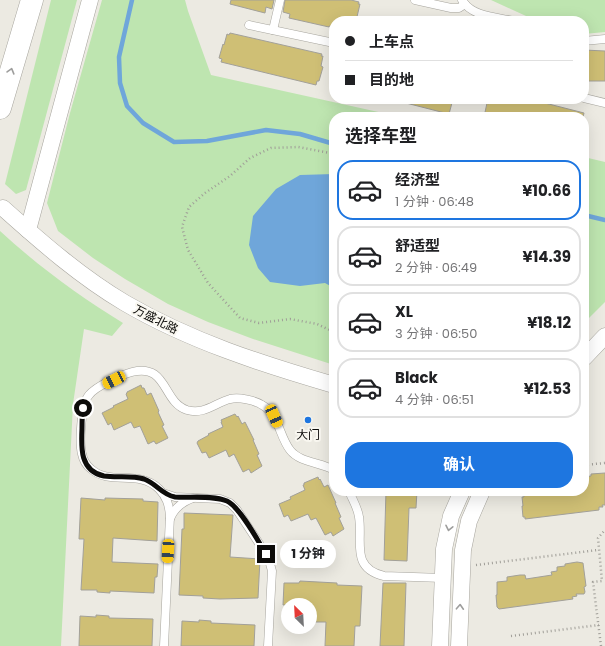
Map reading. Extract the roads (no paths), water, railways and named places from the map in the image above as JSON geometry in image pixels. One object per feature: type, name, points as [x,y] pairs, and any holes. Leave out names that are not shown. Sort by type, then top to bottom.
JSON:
[{"type":"street","points":[[0,108],[32,0]]},
{"type":"street","points":[[28,230],[90,0]]},
{"type":"street","name":"万盛北路","points":[[3,208],[57,255],[125,303],[165,324],[205,342],[251,359],[329,383]]},
{"type":"street","points":[[589,353],[605,336]]},
{"type":"street","points":[[440,646],[444,549],[451,516],[460,496]]},
{"type":"street","points":[[458,646],[463,550],[469,521],[480,496]]},
{"type":"lane","points":[[273,30],[280,0]]},
{"type":"lane","points":[[415,0],[451,8],[459,8],[464,2],[473,11],[491,16]]},
{"type":"lane","points":[[249,25],[329,42]]},
{"type":"lane","points":[[589,41],[605,39]]},
{"type":"lane","points":[[589,99],[605,103]]},
{"type":"lane","points":[[268,646],[272,571],[269,560],[237,510],[230,503],[220,499],[170,496],[143,479],[104,476],[96,473],[88,467],[81,453],[82,412],[87,398],[94,390],[132,372],[147,372],[158,377],[164,383],[174,401],[181,407],[190,411],[201,411],[226,400],[236,398],[258,403],[271,412],[287,445],[294,454],[304,460],[329,468]]},
{"type":"lane","points":[[162,492],[169,504],[170,520],[164,646]]},
{"type":"lane","points":[[351,496],[360,518],[359,552],[367,567],[384,576],[443,578]]},
{"type":"lane","points":[[170,520],[172,514],[178,506],[185,501],[197,498]]},
{"type":"water","points":[[329,174],[329,285],[325,283],[300,286],[270,282],[258,268],[249,245],[253,216],[276,189],[300,175]]},
{"type":"waterway","points":[[132,0],[119,57],[120,83],[127,106],[143,123],[174,142],[207,141],[266,130],[300,134],[329,143]]},
{"type":"waterway","points":[[589,216],[605,220]]},
{"type":"place","name":"大门","points":[[308,420]]}]
